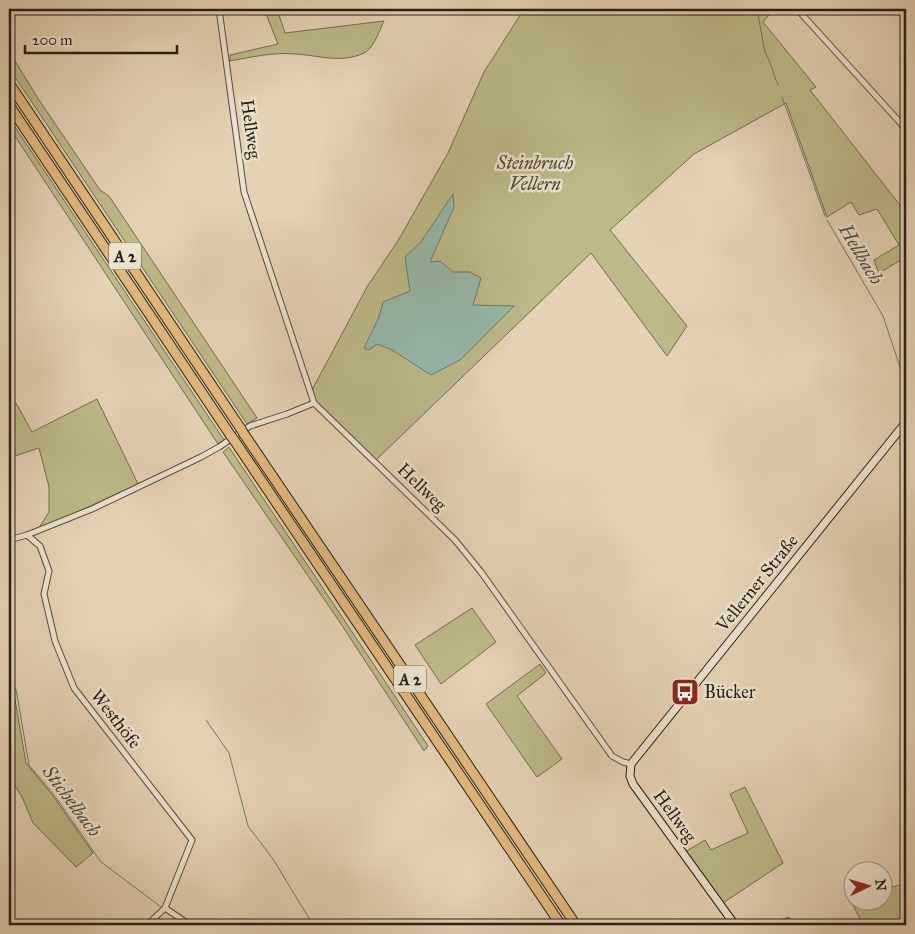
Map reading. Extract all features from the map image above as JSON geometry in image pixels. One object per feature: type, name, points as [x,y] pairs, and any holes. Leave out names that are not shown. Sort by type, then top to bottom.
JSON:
[{"type":"highway","name":"A 2","points":[[9,83],[576,925]]},
{"type":"highway","name":"A 2","points":[[9,105],[561,925]]},
{"type":"main road","name":"Vellerner Straße","points":[[631,764],[906,422]]},
{"type":"main road","name":"Hellweg","points":[[631,764],[630,776],[633,784],[735,925]]},
{"type":"street","name":"Hellweg","points":[[219,9],[244,192],[314,403],[455,540],[481,572],[612,756],[631,764]]},
{"type":"street","points":[[798,9],[906,130]]},
{"type":"street","points":[[9,540],[28,535],[92,509],[201,457],[250,426],[314,403]]},
{"type":"street","name":"Westhöfe","points":[[28,535],[40,546],[50,571],[44,594],[56,641],[74,688],[192,840],[165,908]]},
{"type":"street","points":[[147,925],[165,908],[190,925]]},
{"type":"green space","points":[[264,9],[277,9],[285,33],[384,21],[368,51],[355,56],[330,58],[279,54],[230,61],[230,55],[278,44]]},
{"type":"green space","name":"Steinbruch Vellern","points":[[524,9],[774,9],[763,22],[816,87],[810,90],[903,209],[906,210],[906,257],[879,273],[874,260],[899,245],[877,209],[859,215],[851,202],[827,217],[786,103],[694,154],[610,230],[687,326],[667,356],[591,253],[376,460],[314,403],[313,388],[367,287],[399,239],[448,153],[484,72]]},
{"type":"green space","points":[[9,51],[37,97],[100,190],[109,196],[257,418],[247,424],[9,68]]},
{"type":"green space","points":[[9,118],[224,440],[218,444],[9,127]]},
{"type":"green space","points":[[97,399],[138,484],[39,528],[49,512],[49,487],[39,448],[9,458],[9,407],[16,403],[32,432]]},
{"type":"green space","points":[[229,447],[428,746],[424,751],[339,621],[223,452]]},
{"type":"green space","points":[[472,608],[496,642],[441,684],[415,645]]},
{"type":"green space","points":[[540,664],[546,673],[517,696],[562,759],[537,777],[486,704]]},
{"type":"green space","points":[[9,685],[13,688],[26,763],[53,796],[93,853],[76,867],[33,823],[22,797],[9,776]]},
{"type":"green space","points":[[745,787],[783,863],[723,903],[685,852],[705,840],[711,850],[748,833],[730,794]]},
{"type":"green space","points":[[906,883],[906,925],[863,925],[856,912],[892,912],[892,887]]},
{"type":"green space","points":[[789,917],[794,925],[765,925]]},
{"type":"shaded area","points":[[453,194],[454,207],[430,262],[440,261],[453,272],[470,272],[481,278],[473,305],[514,306],[460,360],[431,375],[392,350],[377,344],[369,350],[364,348],[379,317],[383,302],[410,291],[405,257],[421,242]]},
{"type":"waterway","name":"Hellbach","points":[[757,9],[765,52],[778,85]]},
{"type":"waterway","name":"Hellbach","points":[[782,97],[825,216]]},
{"type":"waterway","name":"Hellbach","points":[[827,220],[883,316],[906,385]]},
{"type":"waterway","name":"Stichelbach","points":[[9,682],[16,689],[29,765],[54,795],[101,862],[161,907]]},
{"type":"waterway","points":[[206,720],[229,753],[248,826],[273,859],[313,925]]},
{"type":"place","name":"Bücker","points":[[685,692]]}]
